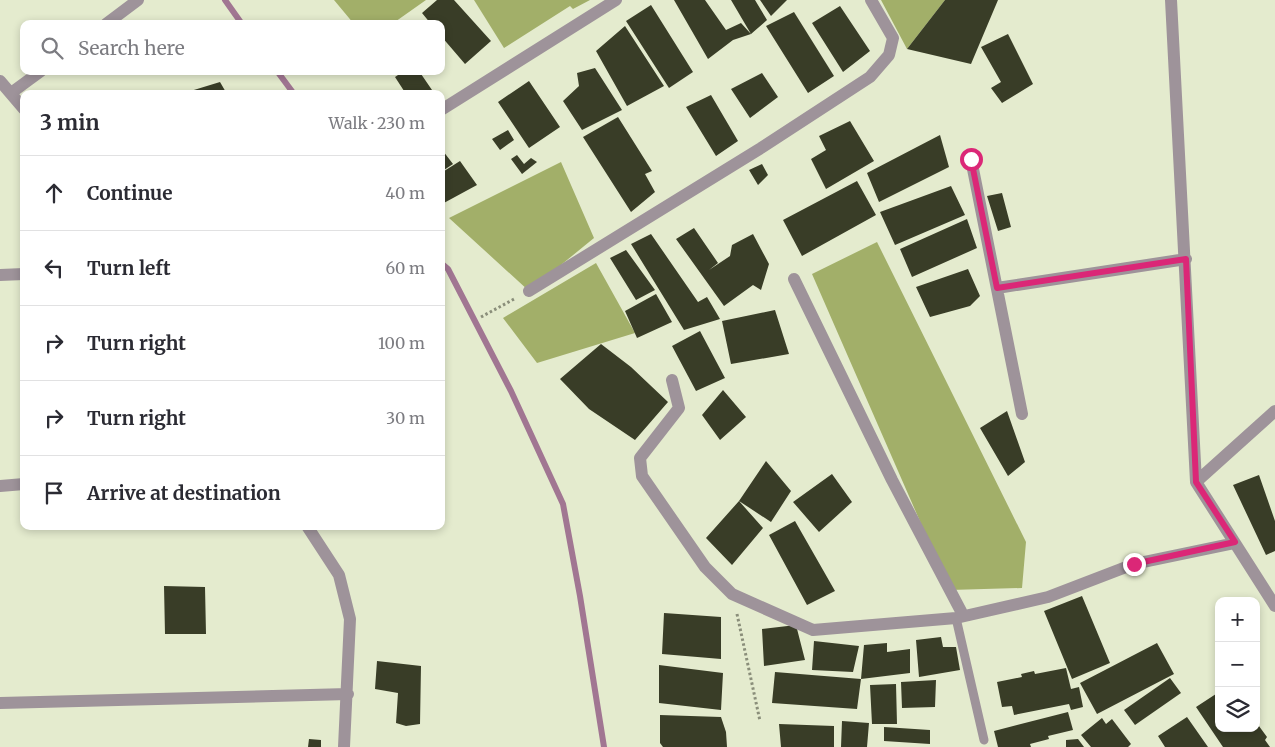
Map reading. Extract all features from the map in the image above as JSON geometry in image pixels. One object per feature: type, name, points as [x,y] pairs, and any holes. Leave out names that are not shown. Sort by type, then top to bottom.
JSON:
[{"type":"street","points":[[111,20],[138,0]]},
{"type":"street","points":[[445,107],[616,0]]},
{"type":"street","points":[[530,291],[761,148],[870,77],[889,54],[893,38],[871,0]]},
{"type":"street","points":[[1171,0],[1186,259],[1196,482],[1275,606]]},
{"type":"street","points":[[11,93],[36,75]]},
{"type":"street","points":[[0,81],[20,104]]},
{"type":"street","points":[[971,159],[1022,414]]},
{"type":"street","points":[[997,288],[1186,259]]},
{"type":"street","points":[[0,274],[20,274]]},
{"type":"street","points":[[794,279],[959,616]]},
{"type":"street","points":[[672,380],[679,408],[640,458],[642,476],[705,566],[732,594],[813,630],[959,616],[1048,597],[1134,564],[1235,542]]},
{"type":"street","points":[[1196,482],[1275,411]]},
{"type":"street","points":[[0,486],[20,484]]},
{"type":"street","points":[[310,530],[339,575],[350,619],[348,694],[344,747]]},
{"type":"street","points":[[0,703],[348,694]]},
{"type":"lane","points":[[959,616],[984,740]]},
{"type":"path","points":[[482,317],[530,291]]},
{"type":"path","points":[[732,594],[760,721]]},
{"type":"green space","points":[[334,0],[426,0],[398,20],[351,20]]},
{"type":"green space","points":[[474,0],[590,0],[573,9],[570,6],[504,48]]},
{"type":"green space","points":[[881,0],[945,0],[907,49]]},
{"type":"green space","points":[[561,162],[594,238],[529,291],[449,218]]},
{"type":"green space","points":[[877,242],[1026,542],[1022,588],[950,590],[812,274]]},
{"type":"green space","points":[[596,263],[635,333],[537,363],[503,318]]},
{"type":"building","points":[[437,0],[454,0],[491,41],[465,64],[445,41],[445,20],[428,20],[422,13]]},
{"type":"building","points":[[674,0],[705,0],[726,30],[741,23],[751,34],[733,40],[708,59]]},
{"type":"building","points":[[731,0],[755,0],[767,20],[751,34]]},
{"type":"building","points":[[760,0],[787,0],[771,16]]},
{"type":"building","points":[[945,0],[998,0],[971,64],[907,49]]},
{"type":"building","points":[[651,5],[693,72],[669,88],[626,21]]},
{"type":"building","points":[[840,6],[870,51],[843,72],[812,23]]},
{"type":"building","points":[[794,12],[834,76],[808,93],[766,26]]},
{"type":"building","points":[[625,26],[664,86],[627,106],[596,51]]},
{"type":"building","points":[[1008,34],[1033,84],[1002,103],[991,88],[1001,82],[981,47]]},
{"type":"building","points":[[595,68],[622,110],[582,130],[563,101],[579,86],[577,73]]},
{"type":"building","points":[[762,73],[778,97],[750,118],[731,89]]},
{"type":"building","points":[[398,75],[422,75],[432,90],[403,90],[395,77]]},
{"type":"building","points":[[529,81],[560,127],[529,148],[498,102]]},
{"type":"building","points":[[220,82],[225,90],[194,90]]},
{"type":"building","points":[[711,95],[738,141],[716,156],[686,107]]},
{"type":"building","points":[[618,117],[652,171],[645,174],[655,192],[631,212],[583,137]]},
{"type":"building","points":[[850,121],[874,161],[826,189],[811,159],[826,150],[819,136]]},
{"type":"building","points":[[508,130],[514,140],[500,150],[492,139]]},
{"type":"building","points":[[940,135],[949,167],[879,202],[867,173]]},
{"type":"building","points":[[445,154],[453,164],[445,169]]},
{"type":"building","points":[[517,155],[524,164],[531,158],[537,162],[522,174],[511,159]]},
{"type":"building","points":[[460,161],[477,185],[445,202],[445,170]]},
{"type":"building","points":[[762,164],[768,175],[758,185],[749,170]]},
{"type":"building","points":[[857,181],[876,215],[802,256],[783,220]]},
{"type":"building","points":[[951,186],[965,215],[895,245],[880,212]]},
{"type":"building","points":[[1002,193],[1011,227],[998,231],[987,196]]},
{"type":"building","points":[[967,219],[977,248],[912,277],[900,249]]},
{"type":"building","points":[[694,228],[718,263],[709,270],[730,256],[732,245],[753,234],[769,264],[761,290],[753,285],[724,306],[676,239]]},
{"type":"building","points":[[651,234],[698,302],[707,297],[720,319],[684,330],[631,244]]},
{"type":"building","points":[[626,250],[655,290],[636,300],[610,258]]},
{"type":"building","points":[[968,269],[980,296],[970,306],[930,317],[916,287]]},
{"type":"building","points":[[656,294],[672,322],[637,338],[625,311]]},
{"type":"building","points":[[775,310],[789,354],[731,364],[722,321]]},
{"type":"building","points":[[700,331],[725,378],[696,391],[672,346]]},
{"type":"building","points":[[601,344],[631,367],[668,402],[635,440],[589,409],[560,379]]},
{"type":"building","points":[[723,390],[746,417],[720,440],[702,415]]},
{"type":"building","points":[[1007,411],[1025,462],[1008,476],[980,428]]},
{"type":"building","points":[[766,461],[791,491],[771,522],[739,501]]},
{"type":"building","points":[[832,474],[852,502],[819,532],[793,502]]},
{"type":"building","points":[[1259,475],[1275,521],[1275,551],[1266,555],[1233,485]]},
{"type":"building","points":[[739,501],[763,528],[732,565],[706,538]]},
{"type":"building","points":[[795,521],[835,591],[807,605],[769,535]]},
{"type":"building","points":[[164,586],[205,587],[206,634],[165,634]]},
{"type":"building","points":[[1082,596],[1110,663],[1072,679],[1044,611]]},
{"type":"building","points":[[664,613],[721,617],[721,659],[662,654]]},
{"type":"building","points":[[796,625],[805,660],[764,666],[762,629]]},
{"type":"building","points":[[941,637],[943,647],[956,647],[960,670],[919,677],[916,640]]},
{"type":"building","points":[[814,641],[859,646],[853,672],[812,670]]},
{"type":"building","points":[[887,643],[887,652],[910,649],[910,673],[861,679],[864,645]]},
{"type":"building","points":[[1157,643],[1174,674],[1097,714],[1080,683]]},
{"type":"building","points":[[377,661],[421,666],[420,724],[406,726],[396,723],[398,693],[375,689]]},
{"type":"building","points":[[659,665],[723,673],[721,710],[659,703]]},
{"type":"building","points":[[1066,668],[1071,689],[1079,687],[1083,707],[1071,710],[1069,704],[1014,715],[1012,706],[1002,707],[997,682],[1022,677],[1021,674],[1034,671],[1035,674]]},
{"type":"building","points":[[775,672],[861,679],[857,709],[772,703]]},
{"type":"building","points":[[1170,678],[1181,693],[1135,725],[1124,710]]},
{"type":"building","points":[[936,680],[935,707],[902,708],[901,682]]},
{"type":"building","points":[[896,684],[897,724],[872,724],[870,685]]},
{"type":"building","points":[[1215,695],[1215,732],[1260,732],[1260,727],[1267,737],[1265,740],[1270,747],[1223,747],[1196,707]]},
{"type":"building","points":[[1068,712],[1073,730],[1048,736],[1049,739],[1030,744],[1031,747],[998,747],[994,731]]},
{"type":"building","points":[[660,715],[721,717],[726,732],[727,747],[663,747],[660,743]]},
{"type":"building","points":[[1187,717],[1208,747],[1165,747],[1158,736]]},
{"type":"building","points":[[1102,718],[1106,724],[1112,719],[1131,744],[1128,747],[1091,747],[1081,735]]},
{"type":"building","points":[[842,721],[869,723],[867,747],[841,747]]},
{"type":"building","points":[[779,724],[834,726],[834,747],[781,747]]},
{"type":"building","points":[[884,727],[930,730],[930,744],[884,741]]},
{"type":"building","points":[[309,739],[321,740],[321,747],[308,747]]},
{"type":"building","points":[[1078,739],[1084,747],[1066,747],[1066,740]]},
{"type":"waterway","points":[[225,0],[239,20]]},
{"type":"waterway","points":[[280,75],[291,90]]},
{"type":"waterway","points":[[445,266],[511,391],[563,504],[604,747]]},
{"type":"route","points":[[971,159],[997,288],[1186,259],[1196,482],[1235,542],[1134,564]]}]
